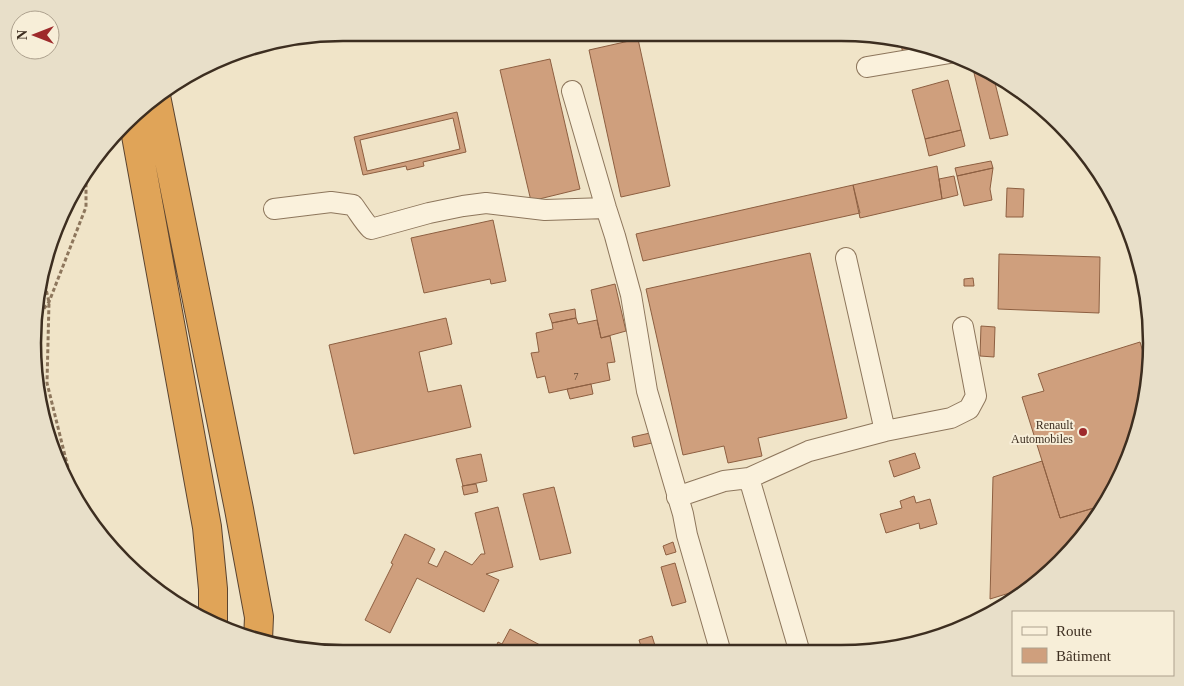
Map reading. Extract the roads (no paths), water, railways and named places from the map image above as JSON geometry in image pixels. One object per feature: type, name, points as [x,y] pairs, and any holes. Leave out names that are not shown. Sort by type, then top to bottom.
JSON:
[{"type":"highway","points":[[158,105],[260,617],[259,632]]},
{"type":"highway","points":[[134,126],[208,527],[213,615]]},
{"type":"highway","points":[[239,509],[243,628]]},
{"type":"lane","points":[[867,67],[935,56]]},
{"type":"lane","points":[[572,91],[631,294],[646,391],[683,514],[692,553],[719,645]]},
{"type":"lane","points":[[274,209],[332,202],[353,205],[371,229],[429,213],[486,203],[544,210],[606,208]]},
{"type":"lane","points":[[846,258],[885,430]]},
{"type":"lane","points":[[678,497],[724,481],[749,478],[809,451],[885,430],[951,418],[969,409],[976,396],[962,327]]},
{"type":"lane","points":[[749,478],[798,645]]},
{"type":"place","name":"Renault Automobiles","points":[[1083,432]]}]
